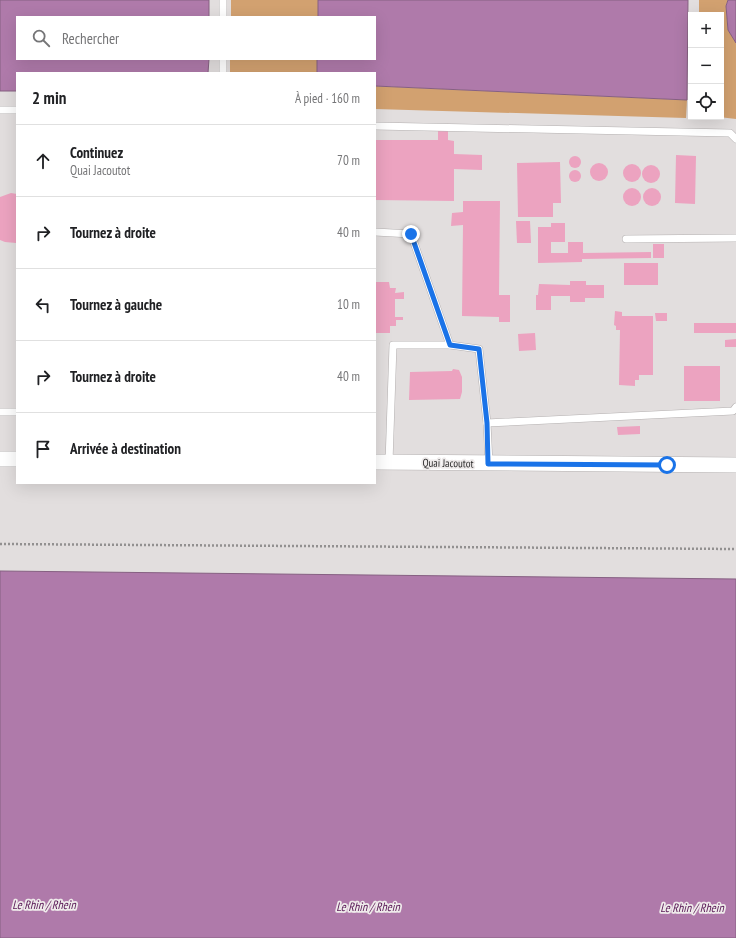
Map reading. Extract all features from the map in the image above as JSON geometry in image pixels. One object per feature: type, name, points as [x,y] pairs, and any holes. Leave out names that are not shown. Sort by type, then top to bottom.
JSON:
[{"type":"street","points":[[0,459],[16,459]]},
{"type":"street","name":"Quai Jacoutot","points":[[382,462],[736,465]]},
{"type":"lane","points":[[223,0],[223,16]]},
{"type":"lane","points":[[223,60],[223,72]]},
{"type":"lane","points":[[0,110],[16,110]]},
{"type":"lane","points":[[376,126],[730,133],[736,139]]},
{"type":"lane","points":[[376,232],[411,234],[450,345]]},
{"type":"lane","points":[[626,239],[736,238]]},
{"type":"lane","points":[[382,462],[393,345],[450,345],[479,349],[487,423],[488,464]]},
{"type":"lane","points":[[487,423],[733,411],[736,407]]},
{"type":"lane","points":[[0,412],[16,412]]},
{"type":"path","points":[[0,544],[736,549]]},
{"type":"shaded area","points":[[231,0],[318,0],[318,16],[231,16]]},
{"type":"shaded area","points":[[699,0],[728,0],[726,6],[728,30],[736,43],[736,119],[724,118],[724,12],[699,12]]},
{"type":"shaded area","points":[[230,60],[317,60],[317,72],[230,72]]},
{"type":"shaded area","points":[[376,86],[687,100],[686,118],[376,109]]},
{"type":"water","points":[[0,0],[209,0],[209,16],[16,16],[16,60],[209,60],[208,72],[16,72],[16,91],[0,91]]},
{"type":"water","points":[[318,0],[688,0],[687,100],[376,86],[376,72],[317,72],[317,60],[376,60],[376,16],[318,16]]},
{"type":"water","points":[[728,0],[736,0],[736,43],[728,30],[726,6]]},
{"type":"water","name":"Le Rhin / Rhein","points":[[0,571],[736,579],[736,938],[0,938]]},
{"type":"building","points":[[438,131],[448,131],[448,140],[454,141],[454,154],[482,155],[482,170],[454,169],[454,201],[376,200],[376,140],[438,140]]},
{"type":"building","points":[[676,155],[696,156],[695,204],[675,203]]},
{"type":"building","points":[[573,156],[577,156],[581,162],[577,168],[573,168],[569,164],[569,160]]},
{"type":"building","points":[[560,162],[561,203],[553,203],[553,217],[518,217],[517,163]]},
{"type":"building","points":[[599,163],[605,166],[608,172],[605,178],[599,181],[593,178],[590,172],[593,166]]},
{"type":"building","points":[[632,164],[638,167],[641,173],[638,179],[632,182],[626,179],[623,173],[626,167]]},
{"type":"building","points":[[651,165],[657,168],[660,174],[657,180],[651,183],[645,180],[642,174],[645,168]]},
{"type":"building","points":[[573,170],[577,170],[581,176],[577,182],[573,182],[569,178],[569,174]]},
{"type":"building","points":[[632,188],[638,191],[641,197],[638,203],[632,206],[626,203],[623,197],[626,191]]},
{"type":"building","points":[[652,188],[658,191],[661,197],[658,203],[652,206],[646,203],[643,197],[646,191]]},
{"type":"building","points":[[11,193],[16,194],[16,243],[0,240],[0,197]]},
{"type":"building","points":[[463,201],[500,201],[499,295],[510,295],[510,322],[499,322],[499,317],[462,316],[463,225],[451,226],[452,213],[463,212]]},
{"type":"building","points":[[516,221],[530,221],[531,243],[517,243]]},
{"type":"building","points":[[551,223],[565,223],[565,242],[551,242],[551,253],[568,253],[568,242],[583,242],[583,253],[651,252],[651,258],[582,259],[582,262],[538,263],[538,227],[551,227]]},
{"type":"building","points":[[653,244],[664,244],[664,258],[653,258]]},
{"type":"building","points":[[624,263],[658,263],[658,285],[624,285]]},
{"type":"building","points":[[570,281],[586,281],[586,285],[604,285],[604,298],[585,298],[585,302],[570,302],[570,296],[551,296],[551,310],[536,310],[536,295],[538,295],[539,284],[570,285]]},
{"type":"building","points":[[376,282],[389,282],[390,288],[396,288],[395,293],[404,292],[404,299],[395,299],[395,317],[403,317],[403,320],[396,320],[396,326],[390,326],[390,333],[376,333]]},
{"type":"building","points":[[615,311],[622,312],[622,316],[653,316],[653,375],[639,375],[639,380],[635,380],[635,386],[619,385],[620,330],[616,330],[616,326],[614,325]]},
{"type":"building","points":[[655,313],[667,313],[667,321],[656,321]]},
{"type":"building","points":[[694,323],[736,323],[736,333],[694,333]]},
{"type":"building","points":[[535,333],[536,350],[519,351],[518,334]]},
{"type":"building","points":[[736,339],[736,347],[725,347],[725,340]]},
{"type":"building","points":[[684,366],[720,366],[720,401],[684,401]]},
{"type":"building","points":[[453,369],[459,370],[462,377],[462,392],[460,399],[409,400],[410,372],[452,371]]},
{"type":"building","points":[[640,426],[640,434],[618,435],[617,427]]},
{"type":"route","points":[[411,234],[450,345],[479,349],[487,423],[488,464],[667,465]]}]
